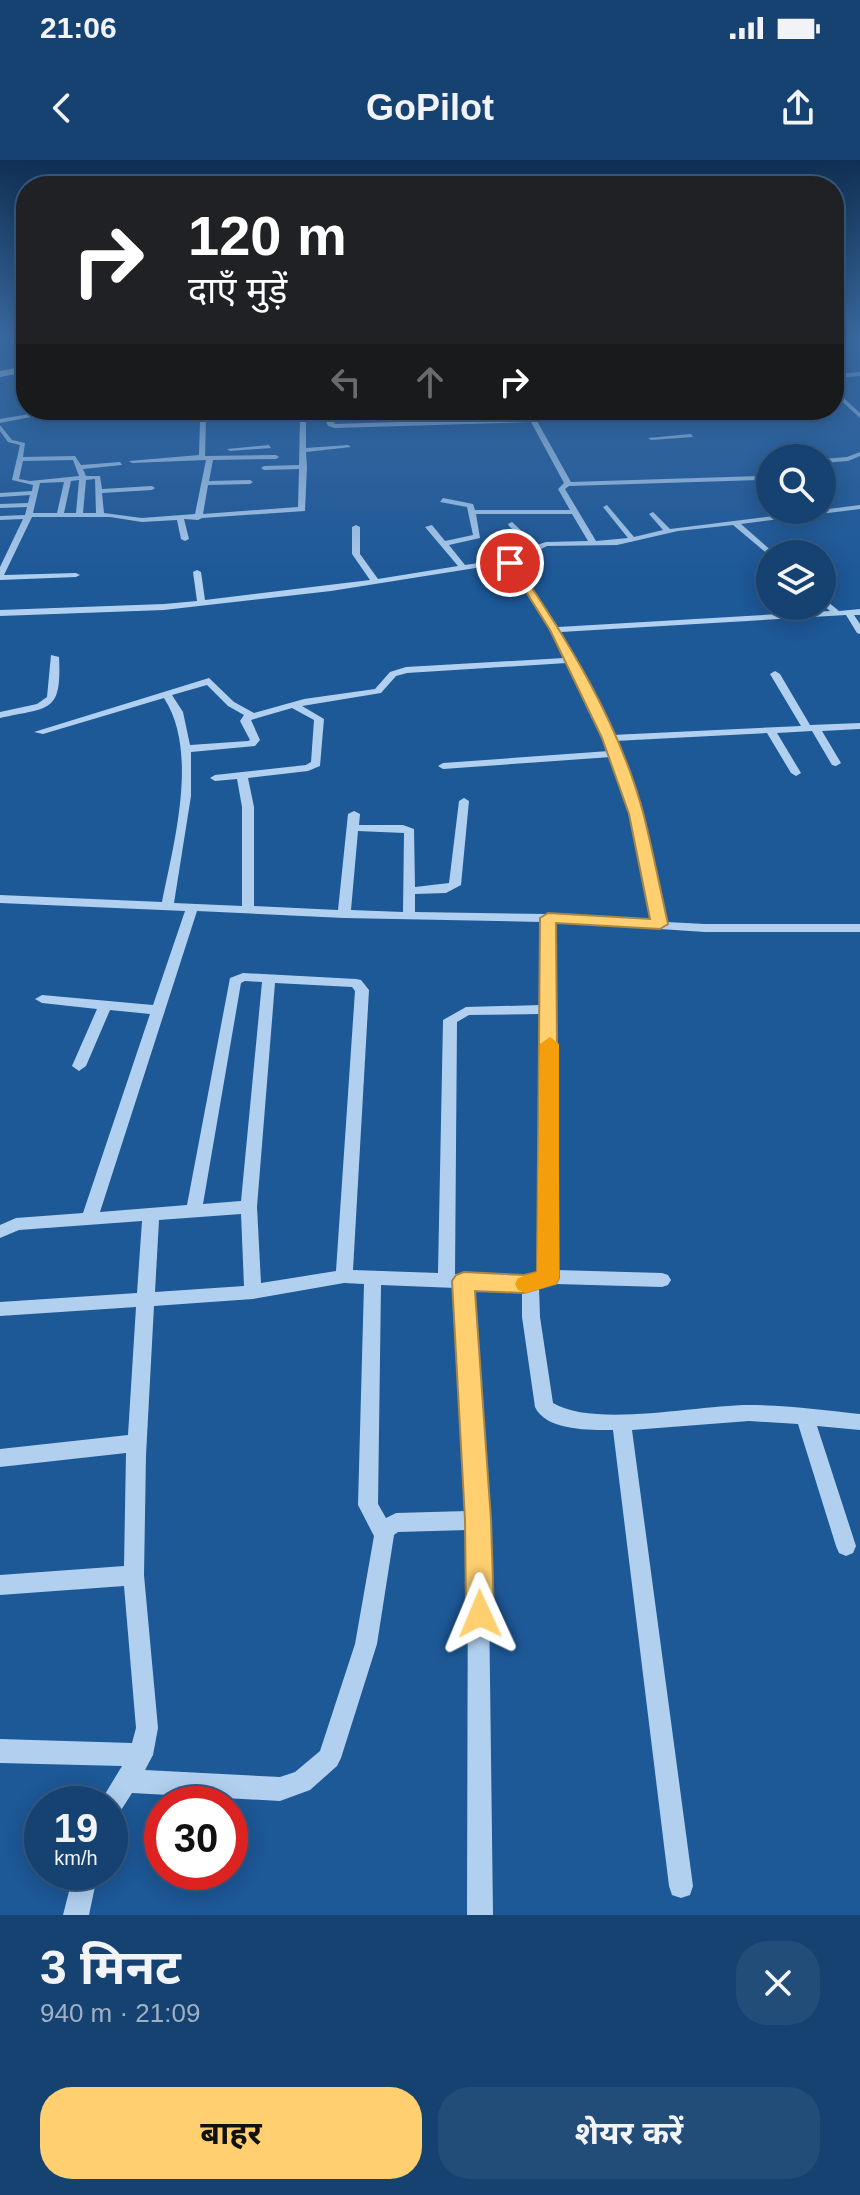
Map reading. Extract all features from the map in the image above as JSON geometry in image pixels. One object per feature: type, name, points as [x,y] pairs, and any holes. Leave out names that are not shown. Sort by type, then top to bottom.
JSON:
[{"type":"street","points":[[198,518],[205,483],[203,420]]},
{"type":"street","points":[[0,518],[100,515],[137,520],[180,519],[302,509],[303,420]]},
{"type":"street","points":[[328,420],[331,426],[349,426],[486,420]]},
{"type":"street","points":[[533,420],[567,484]]},
{"type":"street","points":[[651,438],[694,440],[683,425],[684,420]]},
{"type":"street","points":[[0,424],[10,441],[23,444],[15,480],[19,482]]},
{"type":"street","points":[[349,426],[357,438]]},
{"type":"street","points":[[205,458],[269,447]]},
{"type":"street","points":[[304,450],[348,447]]},
{"type":"street","points":[[836,460],[860,454]]},
{"type":"street","points":[[54,457],[58,480]]},
{"type":"street","points":[[20,459],[74,457],[83,477],[79,515]]},
{"type":"street","points":[[132,461],[276,457]]},
{"type":"street","points":[[205,458],[243,466]]},
{"type":"street","points":[[79,467],[120,464]]},
{"type":"street","points":[[264,468],[304,467]]},
{"type":"street","points":[[9,483],[98,477],[100,515]]},
{"type":"street","points":[[593,543],[561,489],[567,484],[756,478]]},
{"type":"street","points":[[60,515],[68,479]]},
{"type":"street","points":[[32,482],[37,484],[29,516],[0,576],[76,575]]},
{"type":"street","points":[[205,483],[250,482]]},
{"type":"street","points":[[99,491],[152,488]]},
{"type":"street","points":[[0,495],[35,493]]},
{"type":"street","points":[[443,500],[470,506],[477,536],[444,544]]},
{"type":"street","points":[[0,506],[32,505]]},
{"type":"street","points":[[607,507],[633,540]]},
{"type":"street","points":[[0,613],[201,603],[510,560],[534,547],[633,540],[668,531],[860,507]]},
{"type":"street","points":[[472,512],[575,512]]},
{"type":"street","points":[[653,514],[668,531]]},
{"type":"street","points":[[180,519],[185,539]]},
{"type":"street","points":[[736,523],[756,541]]},
{"type":"street","points":[[512,524],[534,547]]},
{"type":"street","points":[[356,527],[356,554],[375,581]]},
{"type":"street","points":[[429,527],[463,567]]},
{"type":"street","points":[[510,560],[555,630],[609,738],[636,814],[660,924]]},
{"type":"street","points":[[197,572],[201,603]]},
{"type":"street","points":[[555,630],[860,612]]},
{"type":"street","points":[[849,613],[860,631]]},
{"type":"street","points":[[0,715],[52,700],[56,690],[54,657]]},
{"type":"street","points":[[247,718],[293,705],[378,691],[393,674],[406,670],[571,660]]},
{"type":"street","points":[[775,674],[836,763]]},
{"type":"street","points":[[39,732],[209,681],[231,704],[249,712],[245,723],[255,740],[251,744],[185,749]]},
{"type":"street","points":[[166,694],[183,719],[185,749],[179,839],[167,907]]},
{"type":"street","points":[[215,778],[308,768],[316,764],[319,717],[293,705]]},
{"type":"street","points":[[609,738],[860,726]]},
{"type":"street","points":[[770,730],[796,773]]},
{"type":"street","points":[[443,766],[615,754]]},
{"type":"street","points":[[242,775],[248,807],[248,910]]},
{"type":"street","points":[[409,891],[446,889],[455,885],[464,801]]},
{"type":"street","points":[[344,914],[354,814]]},
{"type":"street","points":[[353,828],[403,828],[410,831],[409,916]]},
{"type":"street","points":[[0,899],[344,914],[860,928]]},
{"type":"street","points":[[89,1219],[192,908]]},
{"type":"street","points":[[548,918],[550,1009],[539,1281],[531,1317],[544,1407],[557,1416],[621,1421],[677,1421],[746,1413],[860,1422]]},
{"type":"street","points":[[194,1212],[235,981],[243,977],[352,982],[362,990],[344,1276]]},
{"type":"street","points":[[253,1292],[249,1207],[269,978]]},
{"type":"street","points":[[42,999],[157,1010]]},
{"type":"street","points":[[79,1066],[105,1005]]},
{"type":"street","points":[[480,1915],[478,1520],[455,1281],[450,1020],[466,1011],[550,1009]]},
{"type":"street","points":[[0,1232],[16,1224],[249,1207]]},
{"type":"street","points":[[123,1786],[141,1755],[147,1728],[134,1575],[137,1443],[151,1214]]},
{"type":"street","points":[[0,1309],[253,1292],[344,1276],[455,1281],[662,1280]]},
{"type":"street","points":[[126,1781],[280,1789],[302,1782],[317,1772],[329,1758],[356,1682],[383,1533],[368,1505],[373,1278]]},
{"type":"street","points":[[805,1418],[846,1546]]},
{"type":"street","points":[[621,1421],[681,1886]]},
{"type":"street","points":[[0,1458],[137,1443]]},
{"type":"street","points":[[383,1533],[396,1523],[478,1520]]},
{"type":"street","points":[[0,1585],[134,1575]]},
{"type":"street","points":[[0,1751],[141,1755]]},
{"type":"street","points":[[76,1915],[82,1890]]},
{"type":"slow traffic","points":[[526,1284],[548,1278],[550,1044]]},
{"type":"route","points":[[480,1614],[478,1520],[464,1281],[524,1284],[548,1278],[548,918],[660,924],[636,814],[609,738],[555,630],[510,563]]}]
